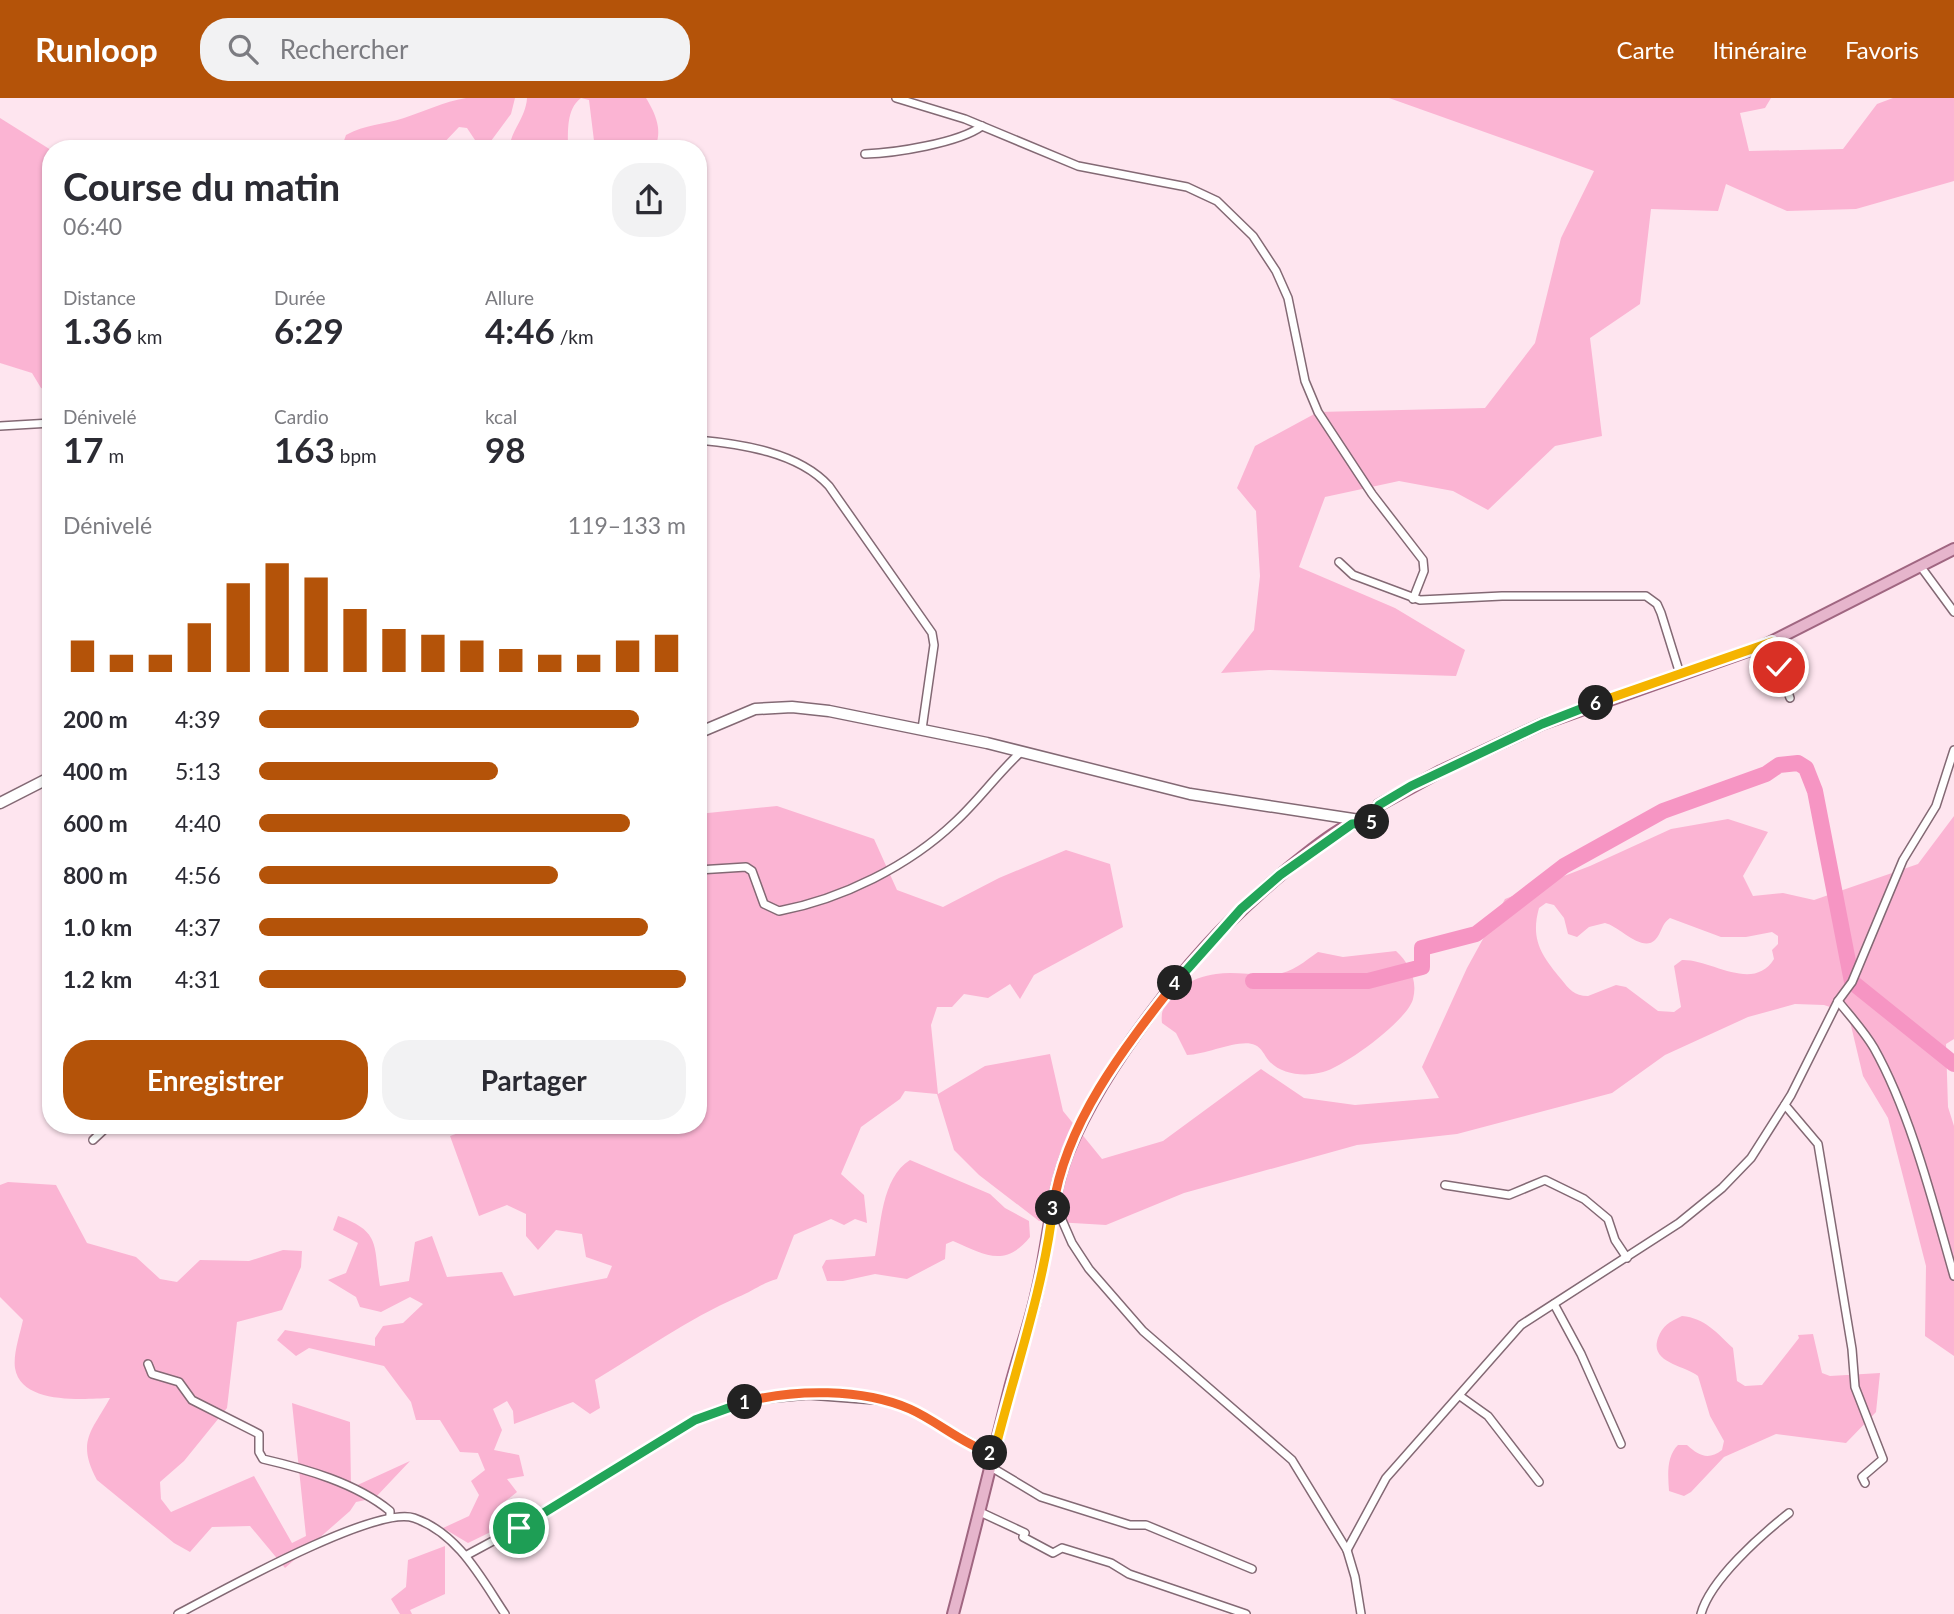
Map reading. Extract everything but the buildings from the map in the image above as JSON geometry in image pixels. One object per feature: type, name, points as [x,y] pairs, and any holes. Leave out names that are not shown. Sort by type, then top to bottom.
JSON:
[{"type":"main road","points":[[953,1614],[1045,1264],[1054,1203],[1067,1154],[1089,1107],[1180,978],[1241,909],[1280,875],[1352,824],[1373,822],[1379,805],[1463,760],[1542,724],[1772,642],[1954,549]]},
{"type":"street","points":[[896,98],[982,126],[1078,166],[1204,193],[1236,218],[1253,236],[1276,271],[1288,298],[1305,381],[1318,412],[1372,494],[1423,560],[1424,571],[1413,599]]},
{"type":"street","points":[[865,154],[918,147],[965,136],[982,126]]},
{"type":"street","points":[[0,426],[42,424]]},
{"type":"street","points":[[707,442],[783,457],[822,478],[829,485],[932,633],[934,645],[922,729]]},
{"type":"street","points":[[1339,562],[1353,575],[1413,599],[1646,596],[1657,604],[1661,613],[1680,674]]},
{"type":"street","points":[[1921,567],[1954,612]]},
{"type":"street","points":[[1772,642],[1790,698]]},
{"type":"street","points":[[707,729],[747,712],[781,707],[828,711],[922,729],[1190,794],[1373,822]]},
{"type":"street","points":[[1347,1550],[1387,1478],[1521,1325],[1679,1223],[1721,1188],[1751,1158],[1785,1105],[1838,1001],[1852,982],[1903,860],[1936,806],[1954,750]]},
{"type":"street","points":[[707,869],[747,867],[752,871],[764,904],[779,911],[845,891],[893,866],[953,824],[974,803],[991,779],[1021,752]]},
{"type":"street","points":[[0,803],[42,782]]},
{"type":"street","points":[[1838,1001],[1874,1048],[1923,1171],[1954,1276]]},
{"type":"street","points":[[1785,1105],[1818,1144],[1852,1349],[1855,1387],[1884,1459],[1862,1477],[1865,1483]]},
{"type":"street","points":[[93,1140],[99,1134]]},
{"type":"street","points":[[1445,1185],[1509,1195],[1545,1180],[1562,1186],[1608,1219],[1615,1240],[1627,1258]]},
{"type":"street","points":[[1054,1203],[1072,1243],[1089,1269],[1143,1331],[1292,1460],[1347,1550],[1361,1614]]},
{"type":"street","points":[[1554,1304],[1581,1354],[1621,1444]]},
{"type":"street","points":[[148,1364],[152,1374],[179,1382],[192,1400],[259,1434],[259,1452],[263,1459],[315,1474],[375,1499],[390,1511],[390,1517]]},
{"type":"street","points":[[467,1555],[554,1508],[695,1420],[755,1399],[808,1395],[873,1397],[911,1409],[994,1454]]},
{"type":"street","points":[[1460,1396],[1488,1416],[1539,1482]]},
{"type":"street","points":[[992,1467],[1041,1497],[1130,1525],[1146,1525],[1252,1569]]},
{"type":"street","points":[[980,1512],[1026,1533],[1023,1537],[1053,1553],[1062,1548],[1111,1563],[1129,1574],[1246,1614]]},
{"type":"street","points":[[1701,1614],[1717,1585],[1761,1535],[1789,1513]]},
{"type":"street","points":[[178,1614],[346,1532],[390,1517],[414,1517],[467,1555],[505,1614]]},
{"type":"street","points":[[189,1614],[194,1606]]},
{"type":"shaded area","points":[[466,98],[515,98],[511,114],[492,140],[475,140],[467,128],[459,127],[447,140],[344,140],[346,135],[353,131],[397,120]]},
{"type":"shaded area","points":[[527,98],[581,98],[570,114],[568,140],[511,140]]},
{"type":"shaded area","points":[[581,98],[646,98],[655,116],[657,140],[594,140],[589,100]]},
{"type":"shaded area","points":[[1389,98],[1771,98],[1765,108],[1740,113],[1749,151],[1843,149],[1877,104],[1893,98],[1954,98],[1954,181],[1856,209],[1787,211],[1726,184],[1718,211],[1651,209],[1640,304],[1590,338],[1602,436],[1555,446],[1488,510],[1453,491],[1399,481],[1325,497],[1299,567],[1395,608],[1465,650],[1456,676],[1269,670],[1221,673],[1254,630],[1260,576],[1256,511],[1237,488],[1255,446],[1318,412],[1485,408],[1535,343],[1561,238],[1594,171]]},
{"type":"shaded area","points":[[0,118],[42,144],[42,388],[32,373],[0,363]]},
{"type":"shaded area","points":[[777,806],[874,839],[897,890],[943,907],[999,878],[1066,850],[1110,864],[1123,927],[1034,975],[1020,999],[1010,984],[988,998],[964,994],[952,1007],[937,1007],[931,1025],[938,1094],[985,1066],[1050,1054],[1063,1111],[1102,1159],[1163,1141],[1261,1069],[1304,1098],[1355,1105],[1439,1098],[1422,1067],[1467,968],[1505,899],[1590,866],[1671,829],[1728,819],[1768,832],[1743,876],[1753,896],[1783,893],[1814,900],[1918,864],[1954,816],[1954,1039],[1946,1044],[1948,1107],[1954,1126],[1954,1356],[1925,1336],[1926,1266],[1888,1118],[1863,1076],[1848,1013],[1824,1005],[1795,1004],[1748,1017],[1665,1055],[1612,1093],[1457,1134],[1357,1145],[1184,1193],[1106,1225],[1039,1221],[979,1175],[954,1150],[937,1094],[905,1091],[900,1099],[861,1127],[841,1174],[864,1195],[867,1223],[855,1219],[844,1225],[831,1219],[794,1235],[777,1279],[701,1315],[595,1380],[600,1408],[590,1414],[573,1402],[514,1424],[513,1411],[507,1401],[493,1409],[502,1430],[494,1450],[519,1455],[524,1476],[507,1479],[517,1492],[502,1504],[503,1526],[468,1543],[443,1528],[469,1516],[479,1495],[471,1481],[485,1470],[478,1453],[460,1452],[440,1420],[416,1420],[411,1402],[384,1366],[309,1348],[296,1356],[277,1340],[285,1330],[375,1346],[375,1338],[383,1326],[403,1323],[423,1304],[410,1297],[381,1312],[360,1307],[356,1297],[328,1280],[346,1273],[358,1243],[333,1230],[338,1216],[369,1234],[375,1250],[380,1286],[409,1281],[415,1242],[432,1236],[447,1277],[502,1272],[514,1296],[607,1278],[612,1266],[586,1257],[582,1234],[556,1230],[538,1250],[526,1236],[526,1214],[507,1205],[479,1216],[450,1136],[707,1134],[707,813]],"holes":[[[1546,903],[1554,905],[1564,918],[1568,934],[1577,937],[1589,927],[1605,923],[1637,941],[1650,943],[1670,918],[1721,937],[1746,937],[1772,932],[1778,936],[1778,944],[1772,950],[1774,959],[1765,969],[1755,973],[1731,972],[1682,960],[1674,966],[1681,1007],[1674,1012],[1658,1011],[1626,987],[1616,985],[1588,996],[1579,995],[1569,989],[1543,955],[1536,929],[1539,908]]]},
{"type":"shaded area","points":[[1396,951],[1405,961],[1413,979],[1414,992],[1409,1008],[1374,1042],[1323,1072],[1287,1072],[1274,1066],[1257,1046],[1249,1043],[1187,1055],[1176,1033],[1162,1023],[1165,1004],[1171,996],[1196,979],[1223,973],[1281,973],[1298,966],[1318,952],[1343,957]]},
{"type":"shaded area","points":[[910,1160],[990,1194],[1005,1208],[1029,1221],[1030,1237],[1020,1247],[1002,1256],[984,1254],[953,1241],[946,1244],[945,1259],[907,1279],[875,1274],[843,1281],[827,1281],[822,1267],[826,1260],[875,1256],[888,1190],[900,1168]]},
{"type":"shaded area","points":[[8,1182],[56,1185],[87,1243],[136,1257],[160,1279],[177,1282],[200,1260],[249,1261],[283,1250],[302,1251],[301,1267],[282,1310],[237,1322],[227,1408],[184,1461],[160,1482],[161,1499],[171,1512],[254,1476],[292,1543],[306,1536],[292,1403],[350,1422],[351,1488],[410,1461],[375,1498],[356,1502],[350,1511],[285,1568],[250,1526],[212,1527],[190,1552],[174,1543],[97,1480],[91,1467],[87,1446],[89,1437],[110,1398],[55,1397],[41,1394],[20,1380],[15,1362],[23,1320],[0,1297],[0,1185]]},
{"type":"shaded area","points":[[1682,1316],[1704,1323],[1733,1348],[1737,1381],[1745,1386],[1762,1385],[1799,1338],[1798,1335],[1813,1334],[1822,1373],[1830,1376],[1880,1373],[1876,1412],[1846,1443],[1776,1434],[1724,1457],[1684,1496],[1669,1491],[1670,1461],[1678,1445],[1687,1445],[1699,1454],[1708,1456],[1722,1450],[1724,1441],[1710,1416],[1698,1376],[1663,1358],[1659,1353],[1658,1338],[1662,1330]]},
{"type":"shaded area","points":[[445,1546],[445,1594],[410,1610],[412,1614],[400,1614],[391,1599],[406,1587],[408,1560]]},
{"type":"waterway","points":[[1253,981],[1368,981],[1422,967],[1422,948],[1476,934],[1564,866],[1663,811],[1766,774],[1779,765],[1798,763],[1806,768],[1815,791],[1852,982],[1954,1064]]},
{"type":"route","points":[[519,1528],[695,1420],[755,1399],[808,1395],[873,1397],[911,1409],[981,1450],[994,1454],[1045,1264],[1057,1185],[1075,1136],[1101,1086],[1163,999],[1241,909],[1280,875],[1352,824],[1373,822],[1379,805],[1424,779],[1501,742],[1588,706],[1727,660],[1772,642],[1779,667]]}]
